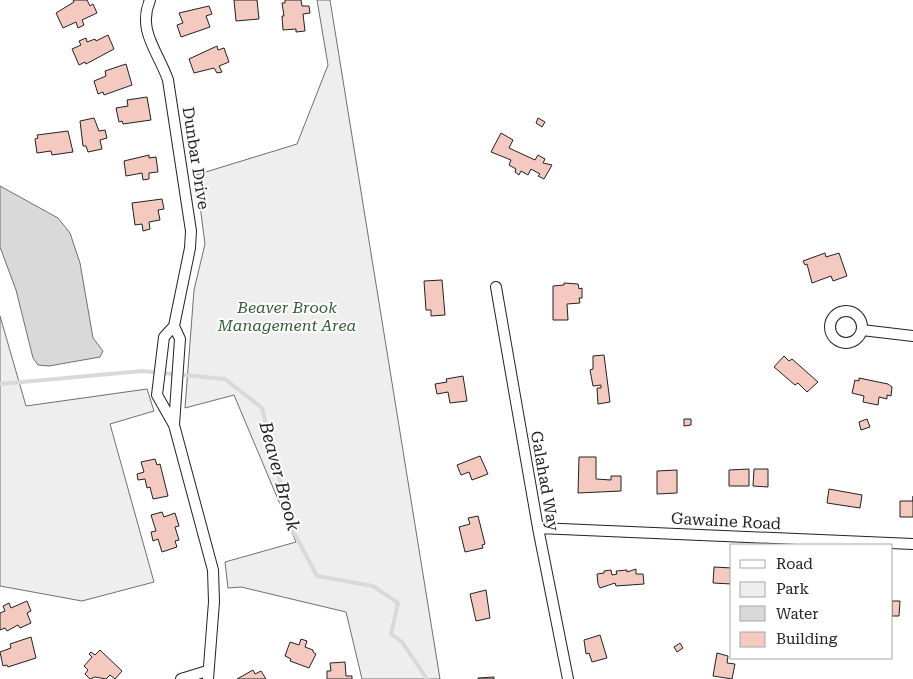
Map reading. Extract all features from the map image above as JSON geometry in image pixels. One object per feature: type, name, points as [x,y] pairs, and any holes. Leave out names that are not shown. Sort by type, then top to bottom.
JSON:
[{"type":"street","name":"Dunbar Drive","points":[[150,0],[145,12],[145,24],[148,36],[162,60],[168,80],[190,224],[190,248],[174,326],[164,336],[157,394],[174,425],[212,570],[214,602],[208,675]]},
{"type":"street","name":"Galahad Way","points":[[496,287],[538,528],[568,679]]},
{"type":"street","name":"Dunbar Drive","points":[[174,326],[180,339],[174,425]]},
{"type":"street","points":[[862,330],[913,336]]},
{"type":"street","name":"Gawaine Road","points":[[538,528],[913,544]]},
{"type":"street","points":[[181,679],[208,675]]},
{"type":"green space","name":"Beaver Brook Management Area","points":[[317,0],[330,0],[440,679],[362,679],[346,612],[241,587],[228,588],[225,562],[296,542],[234,395],[185,408],[194,290],[205,244],[196,175],[297,144],[328,65]]},
{"type":"green space","points":[[0,316],[26,406],[147,389],[154,411],[110,424],[154,582],[82,601],[0,586]]},
{"type":"water","points":[[0,186],[58,218],[70,233],[80,263],[93,338],[103,351],[100,357],[49,366],[38,365],[33,358],[16,290],[0,247]]},
{"type":"building","points":[[73,0],[87,0],[90,6],[93,4],[97,13],[82,20],[84,25],[78,28],[76,22],[63,28],[56,13],[74,2]]},
{"type":"building","points":[[234,0],[257,0],[259,19],[236,21]]},
{"type":"building","points":[[285,0],[301,0],[302,6],[309,6],[310,13],[303,14],[305,31],[296,32],[296,29],[283,30],[282,16],[284,16],[282,3],[285,3]]},
{"type":"building","points":[[209,6],[212,14],[206,16],[210,27],[181,37],[177,25],[183,23],[179,13]]},
{"type":"building","points":[[108,35],[114,49],[86,64],[85,62],[79,65],[72,49],[81,45],[79,41],[86,38],[87,42],[95,39],[96,41]]},
{"type":"building","points":[[217,46],[218,50],[224,48],[229,62],[219,66],[222,72],[217,73],[214,68],[194,73],[189,59]]},
{"type":"building","points":[[126,64],[132,85],[104,95],[103,92],[98,94],[94,81],[106,76],[105,71]]},
{"type":"building","points":[[147,97],[151,120],[123,124],[122,121],[119,122],[116,108],[128,106],[127,100]]},
{"type":"building","points":[[94,118],[99,131],[105,130],[107,138],[100,140],[102,149],[88,152],[86,146],[83,146],[80,121]]},
{"type":"building","points":[[538,118],[545,122],[542,127],[536,123]]},
{"type":"building","points":[[68,131],[73,152],[52,155],[51,151],[37,153],[35,139],[38,138],[37,135]]},
{"type":"building","points":[[501,133],[513,140],[509,148],[535,160],[538,155],[545,159],[543,163],[552,165],[544,179],[538,176],[540,174],[531,169],[528,175],[521,171],[519,175],[515,172],[516,169],[509,165],[511,160],[491,152]]},
{"type":"building","points":[[149,155],[149,158],[156,157],[158,172],[149,173],[149,179],[143,180],[142,173],[126,176],[124,161]]},
{"type":"building","points":[[162,199],[164,209],[158,210],[160,220],[149,222],[150,229],[143,231],[142,224],[135,225],[132,203]]},
{"type":"building","points":[[825,253],[826,257],[839,253],[847,276],[833,281],[831,276],[812,283],[807,264],[805,265],[803,261]]},
{"type":"building","points":[[442,280],[445,315],[431,316],[431,310],[426,310],[424,281]]},
{"type":"building","points":[[564,283],[578,284],[579,289],[582,288],[582,298],[579,298],[580,303],[567,304],[568,320],[553,320],[553,286],[564,285]]},
{"type":"building","points":[[604,355],[610,402],[598,404],[597,388],[601,388],[601,385],[593,386],[590,370],[593,369],[593,356]]},
{"type":"building","points":[[784,356],[789,361],[792,359],[818,382],[807,392],[798,383],[795,385],[774,367]]},
{"type":"building","points":[[463,376],[467,401],[450,403],[448,392],[437,394],[435,384],[447,382],[446,379]]},
{"type":"building","points":[[859,378],[888,384],[892,387],[891,396],[887,395],[887,399],[879,397],[878,405],[863,402],[864,396],[852,393],[855,380],[859,381]]},
{"type":"building","points":[[684,419],[691,419],[691,425],[684,426]]},
{"type":"building","points":[[867,419],[870,427],[861,430],[859,422]]},
{"type":"building","points":[[480,456],[488,474],[472,480],[469,472],[461,475],[457,465]]},
{"type":"building","points":[[579,457],[596,457],[596,479],[611,480],[611,476],[621,476],[621,491],[578,493]]},
{"type":"building","points":[[155,459],[157,465],[160,464],[168,496],[153,499],[150,487],[147,488],[145,479],[138,480],[137,474],[144,472],[141,462]]},
{"type":"building","points":[[749,469],[749,486],[729,486],[729,470]]},
{"type":"building","points":[[754,469],[768,469],[768,487],[753,486]]},
{"type":"building","points":[[677,470],[677,493],[657,494],[657,471]]},
{"type":"building","points":[[829,489],[862,495],[860,508],[827,503]]},
{"type":"building","points":[[900,501],[913,501],[913,517],[900,517]]},
{"type":"building","points":[[162,512],[164,517],[175,513],[179,526],[175,527],[179,540],[175,541],[177,547],[162,552],[158,539],[153,541],[151,532],[156,531],[151,515]]},
{"type":"building","points":[[478,516],[485,544],[482,545],[483,548],[465,552],[459,527],[470,524],[468,518]]},
{"type":"building","points":[[714,567],[730,568],[730,584],[713,583]]},
{"type":"building","points":[[636,569],[636,574],[643,574],[644,584],[616,586],[615,583],[600,588],[598,584],[597,574],[604,573],[604,571],[611,570],[612,575],[617,574],[616,571],[627,570],[627,572]]},
{"type":"building","points":[[486,590],[490,618],[476,621],[470,594]]},
{"type":"building","points":[[27,601],[31,611],[27,613],[31,623],[20,628],[18,625],[7,631],[5,628],[0,630],[0,613],[5,611],[3,606],[9,603],[11,608]]},
{"type":"building","points":[[893,601],[900,601],[899,616],[893,616]]},
{"type":"building","points":[[600,635],[607,658],[592,662],[589,653],[586,654],[584,640]]},
{"type":"building","points":[[31,637],[36,658],[8,667],[7,665],[3,666],[0,652],[11,648],[10,644]]},
{"type":"building","points":[[301,639],[307,641],[305,647],[313,650],[316,654],[309,668],[290,661],[291,659],[285,656],[290,642],[299,645]]},
{"type":"building","points":[[680,643],[683,648],[677,652],[674,647]]},
{"type":"building","points":[[100,650],[122,671],[115,679],[110,675],[106,679],[95,677],[90,679],[85,674],[88,670],[84,666],[92,657],[89,654],[91,652],[95,655]]},
{"type":"building","points":[[717,653],[728,656],[727,663],[735,664],[732,679],[713,676]]},
{"type":"building","points":[[345,662],[346,676],[352,676],[352,679],[327,679],[327,671],[331,671],[330,663]]},
{"type":"building","points":[[253,670],[255,674],[261,671],[266,679],[237,679]]},
{"type":"building","points":[[494,677],[494,679],[478,679],[478,678]]},
{"type":"waterway","name":"Beaver Brook","points":[[0,384],[142,371],[225,379],[262,408],[292,529],[317,576],[373,586],[398,603],[391,634],[402,642],[427,679]]}]
